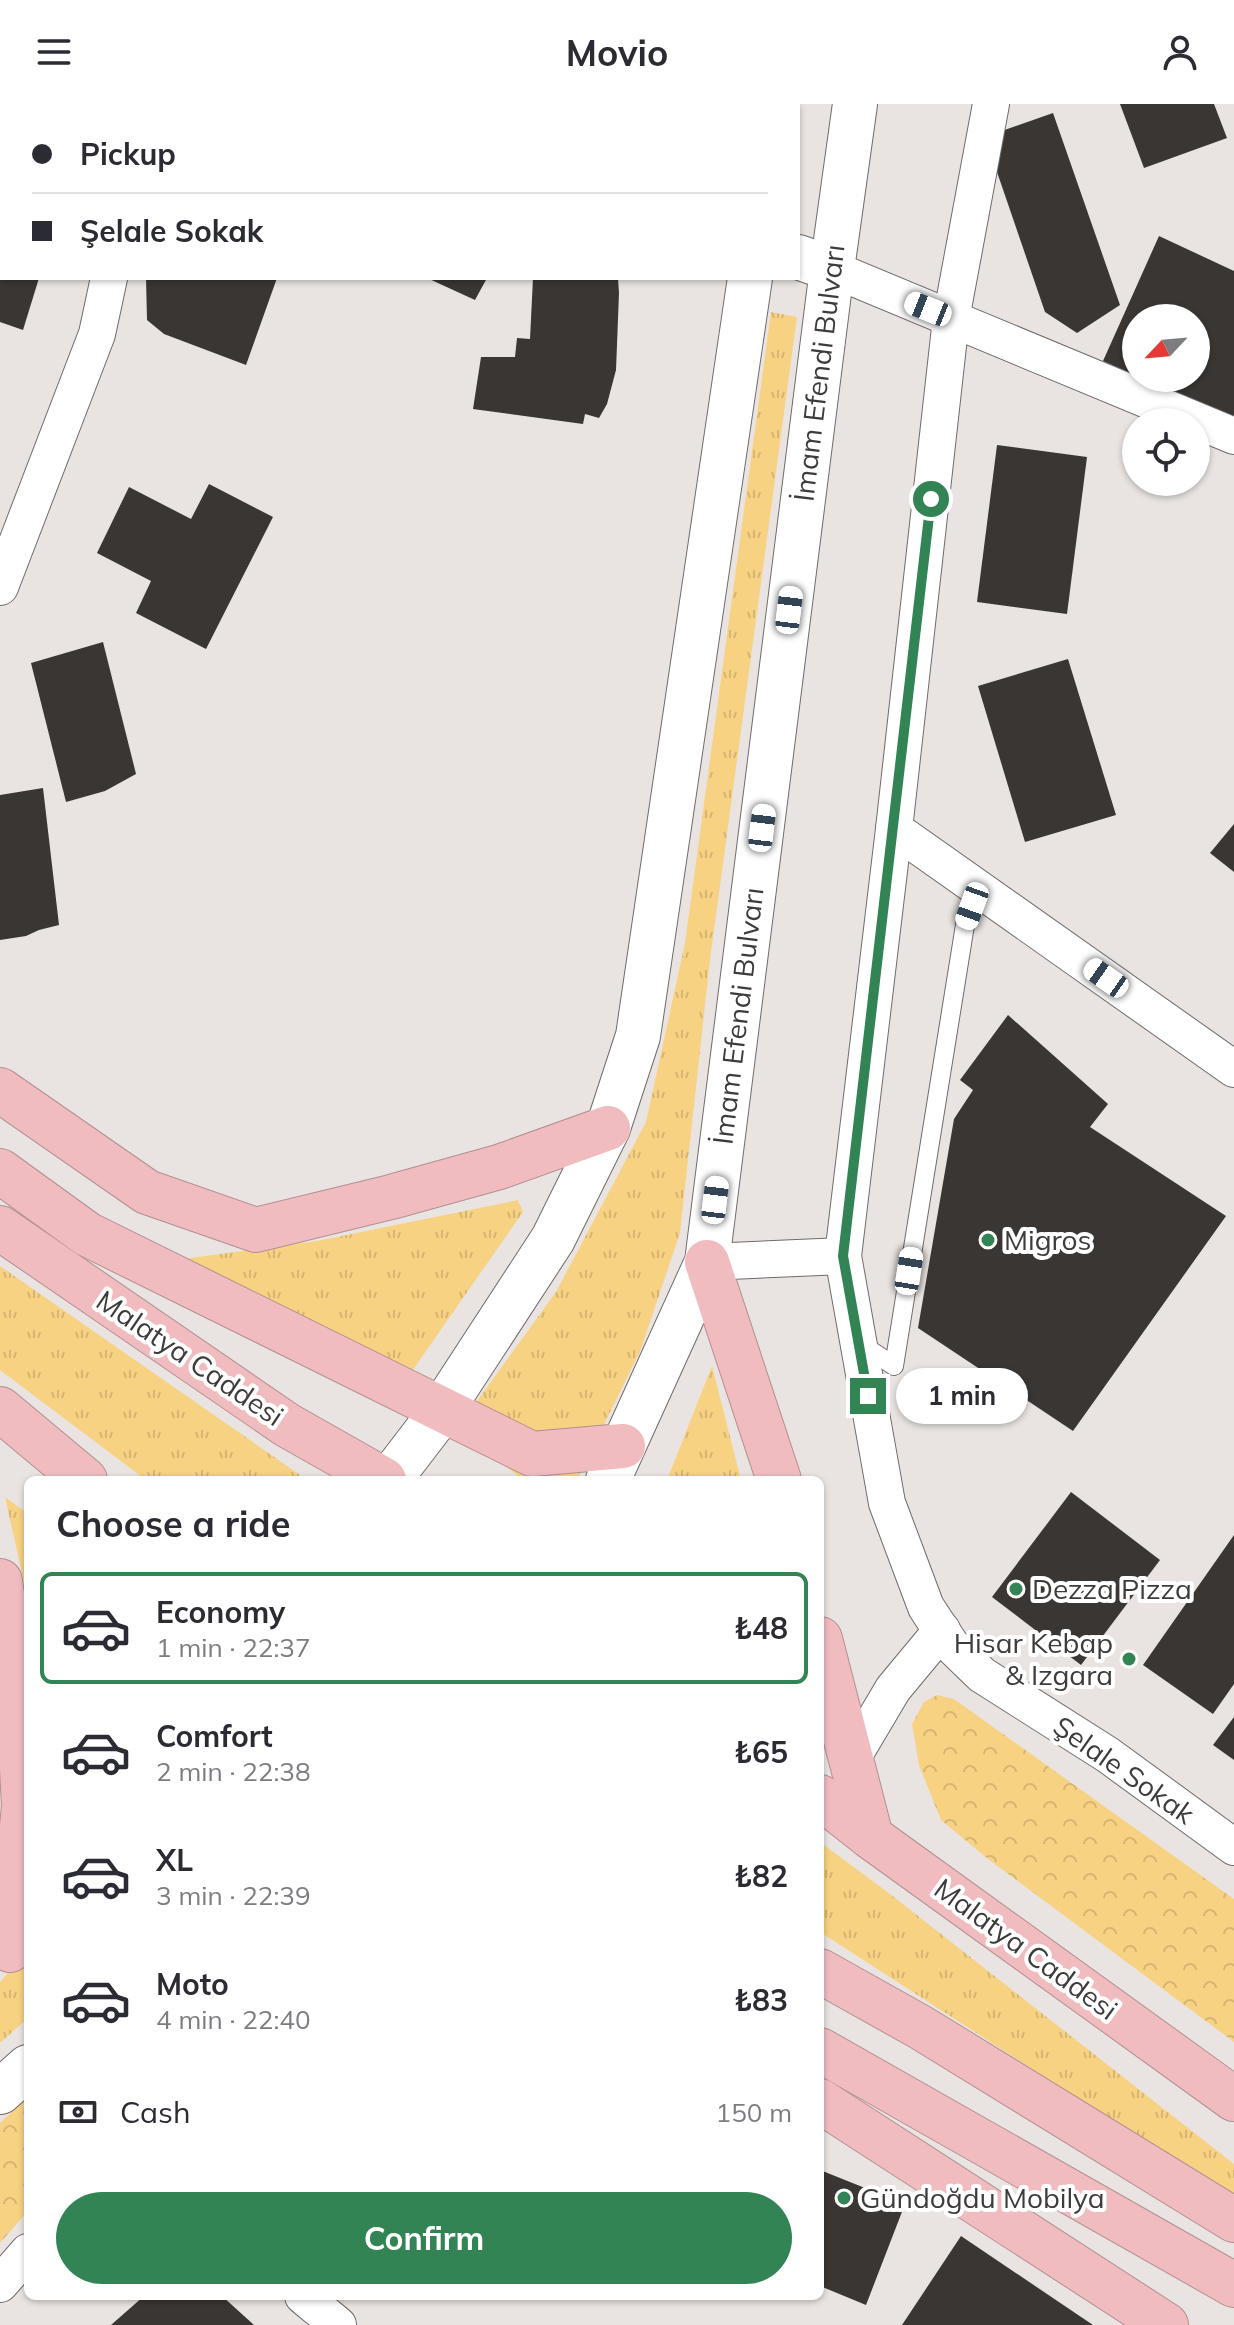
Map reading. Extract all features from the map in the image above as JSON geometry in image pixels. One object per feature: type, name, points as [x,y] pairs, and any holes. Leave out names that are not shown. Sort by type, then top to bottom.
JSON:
[{"type":"highway","points":[[0,1090],[147,1192],[256,1230],[499,1167],[608,1128]]},
{"type":"highway","points":[[0,1171],[87,1234],[532,1454],[615,1463]]},
{"type":"highway","name":"Malatya Caddesi","points":[[0,1228],[287,1425],[379,1476]]},
{"type":"highway","points":[[707,1262],[778,1476]]},
{"type":"highway","points":[[0,1409],[80,1476]]},
{"type":"highway","points":[[0,1581],[19,1713],[12,1807],[13,1945]]},
{"type":"highway","points":[[824,1655],[871,1837]]},
{"type":"highway","name":"Malatya Caddesi","points":[[824,1800],[1234,2099]]},
{"type":"highway","points":[[824,1973],[920,2027],[1234,2220]]},
{"type":"highway","points":[[824,2052],[1234,2285]]},
{"type":"highway","points":[[824,2104],[1166,2325]]},
{"type":"main road","name":"İmam Efendi Bulvarı","points":[[615,1463],[707,1262],[815,263],[855,104]]},
{"type":"main road","points":[[389,1476],[442,1410],[553,1239],[608,1128],[638,1036],[750,280]]},
{"type":"main road","points":[[0,2092],[24,2071]]},
{"type":"street","name":"Şelale Sokak","points":[[991,104],[951,319],[843,1256],[887,1503],[926,1607],[951,1645],[982,1675],[1108,1755],[1234,1847]]},
{"type":"street","points":[[815,263],[1234,436]]},
{"type":"street","points":[[0,587],[97,334],[109,280]]},
{"type":"street","points":[[894,829],[1234,1068]]},
{"type":"street","points":[[707,1262],[843,1256]]},
{"type":"street","points":[[851,1760],[893,1689],[942,1630]]},
{"type":"street","points":[[0,2284],[24,2257]]},
{"type":"street","points":[[308,2300],[338,2325]]},
{"type":"lane","points":[[859,1342],[894,1366],[965,925],[978,888]]},
{"type":"green space","points":[[771,312],[797,317],[710,960],[680,1233],[641,1349],[579,1476],[519,1476],[456,1430],[556,1292],[646,1122],[685,943]]},
{"type":"green space","points":[[518,1200],[523,1212],[394,1397],[175,1260],[317,1241]]},
{"type":"green space","points":[[0,1266],[300,1475],[141,1476],[0,1370]]},
{"type":"green space","points":[[712,1366],[740,1476],[669,1476]]},
{"type":"green space","points":[[5,1497],[24,1511],[24,1582]]},
{"type":"green space","points":[[937,1695],[954,1699],[1234,1899],[1234,2042],[988,1859],[941,1820],[919,1765],[912,1724],[924,1702]]},
{"type":"green space","points":[[824,1845],[1234,2164],[1234,2201],[824,1935]]},
{"type":"green space","points":[[24,1955],[24,2022],[0,2043],[0,1982]]},
{"type":"green space","points":[[24,2101],[24,2216],[0,2243],[0,2123]]},
{"type":"building","points":[[1120,104],[1214,104],[1227,138],[1144,168]]},
{"type":"building","points":[[1053,113],[1120,305],[1077,333],[1045,312],[997,172],[996,133]]},
{"type":"building","points":[[1159,236],[1234,271],[1234,421],[1171,392],[1210,392],[1210,304],[1129,304]]},
{"type":"building","points":[[0,280],[38,280],[23,330],[0,322]]},
{"type":"building","points":[[146,280],[276,280],[246,365],[164,334],[147,320]]},
{"type":"building","points":[[431,280],[486,280],[475,300]]},
{"type":"building","points":[[533,280],[618,280],[616,370],[607,404],[599,418],[585,414],[583,424],[473,409],[481,357],[515,357],[517,338],[530,339]]},
{"type":"building","points":[[1122,319],[1122,370],[1103,361]]},
{"type":"building","points":[[997,445],[1087,457],[1067,614],[977,602]]},
{"type":"building","points":[[209,484],[273,517],[206,649],[136,613],[151,581],[97,553],[129,487],[191,519]]},
{"type":"building","points":[[103,642],[136,774],[105,791],[66,802],[31,663]]},
{"type":"building","points":[[1068,659],[1116,815],[1025,842],[978,686]]},
{"type":"building","points":[[43,788],[59,925],[26,936],[0,940],[0,795]]},
{"type":"building","points":[[1234,824],[1234,872],[1210,853]]},
{"type":"building","points":[[1008,1015],[1108,1104],[1090,1127],[1226,1216],[1073,1431],[918,1328],[954,1119],[973,1090],[960,1080]]},
{"type":"building","points":[[1071,1492],[1160,1560],[1081,1665],[992,1597]]},
{"type":"building","points":[[1234,1535],[1234,1684],[1213,1714],[1143,1665]]},
{"type":"building","points":[[1234,1717],[1234,1760],[1213,1745]]},
{"type":"building","points":[[824,2172],[905,2204],[866,2305],[824,2288]]},
{"type":"building","points":[[961,2236],[1093,2325],[902,2325]]},
{"type":"building","points":[[139,2300],[226,2300],[254,2325],[111,2325]]},
{"type":"place","name":"Migros","points":[[988,1240]]},
{"type":"place","name":"Dezza Pizza","points":[[1016,1589]]},
{"type":"place","name":"Hisar Kebap & Izgara","points":[[1129,1659]]},
{"type":"place","name":"Gündoğdu Mobilya","points":[[844,2198]]},
{"type":"route","points":[[868,1396],[843,1256],[931,499]]}]
